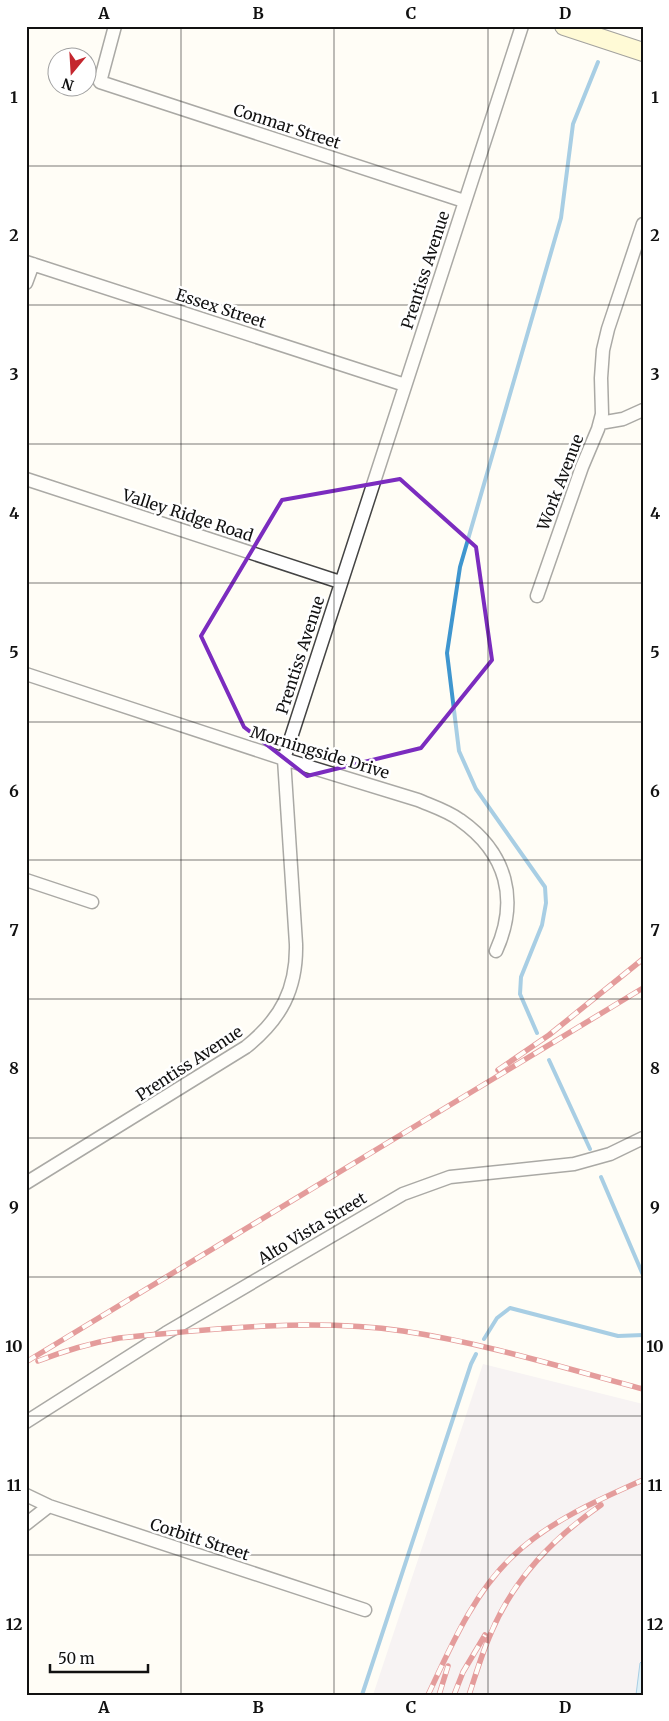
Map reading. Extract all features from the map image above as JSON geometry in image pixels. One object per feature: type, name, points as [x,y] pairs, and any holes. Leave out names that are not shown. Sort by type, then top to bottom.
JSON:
[{"type":"main road","points":[[570,27],[643,52]]},
{"type":"street","name":"Conmar Street","points":[[115,26],[100,82],[464,201]]},
{"type":"street","name":"Prentiss Avenue","points":[[26,1183],[246,1047],[258,1038],[278,1014],[291,987],[296,959],[284,759],[522,26]]},
{"type":"street","points":[[600,422],[602,414],[601,378],[603,350],[608,329],[643,224]]},
{"type":"street","name":"Essex Street","points":[[29,263],[405,385]]},
{"type":"street","points":[[26,284],[29,263]]},
{"type":"street","name":"Work Avenue","points":[[536,596],[600,422],[623,419],[643,410]]},
{"type":"street","name":"Valley Ridge Road","points":[[26,479],[340,582]]},
{"type":"street","name":"Morningside Drive","points":[[26,674],[284,759],[426,803],[460,820],[476,833],[499,864],[505,879],[508,897],[508,916],[504,934],[496,951]]},
{"type":"street","points":[[26,880],[92,902]]},
{"type":"street","name":"Alto Vista Street","points":[[26,1422],[166,1333],[403,1194],[450,1178],[574,1164],[610,1154],[643,1138]]},
{"type":"street","name":"Corbitt Street","points":[[26,1495],[50,1506],[365,1610]]},
{"type":"street","points":[[26,1524],[50,1506]]},
{"type":"highlighted area","points":[[400,479],[476,547],[492,660],[421,748],[307,776],[244,727],[201,636],[282,500]]},
{"type":"shaded area","points":[[483,1364],[643,1404],[643,1695],[373,1695]]},
{"type":"water","points":[[643,1660],[643,1695],[636,1695],[640,1663]]},
{"type":"waterway","points":[[537,1033],[520,994],[521,977],[542,925],[546,903],[545,887],[476,789],[459,751],[447,653],[460,567],[561,218],[573,124],[598,62]]},
{"type":"waterway","points":[[549,1060],[590,1149]]},
{"type":"waterway","points":[[601,1177],[643,1275]]},
{"type":"waterway","points":[[484,1339],[497,1318],[510,1308],[618,1336],[643,1335]]},
{"type":"waterway","points":[[362,1695],[471,1364],[476,1354]]},
{"type":"railway","points":[[498,1070],[549,1035],[643,959]]},
{"type":"railway","points":[[26,1362],[643,988]]},
{"type":"railway","points":[[38,1361],[98,1342],[119,1338],[261,1326],[333,1325],[403,1331],[464,1342],[643,1389]]},
{"type":"railway","points":[[428,1695],[475,1603],[514,1555],[543,1532],[575,1512],[643,1480]]},
{"type":"railway","points":[[469,1695],[488,1641],[500,1613],[511,1594],[523,1577],[551,1546],[601,1505]]},
{"type":"railway","points":[[454,1695],[463,1672],[485,1635]]},
{"type":"railway","points":[[439,1695],[448,1666]]}]
